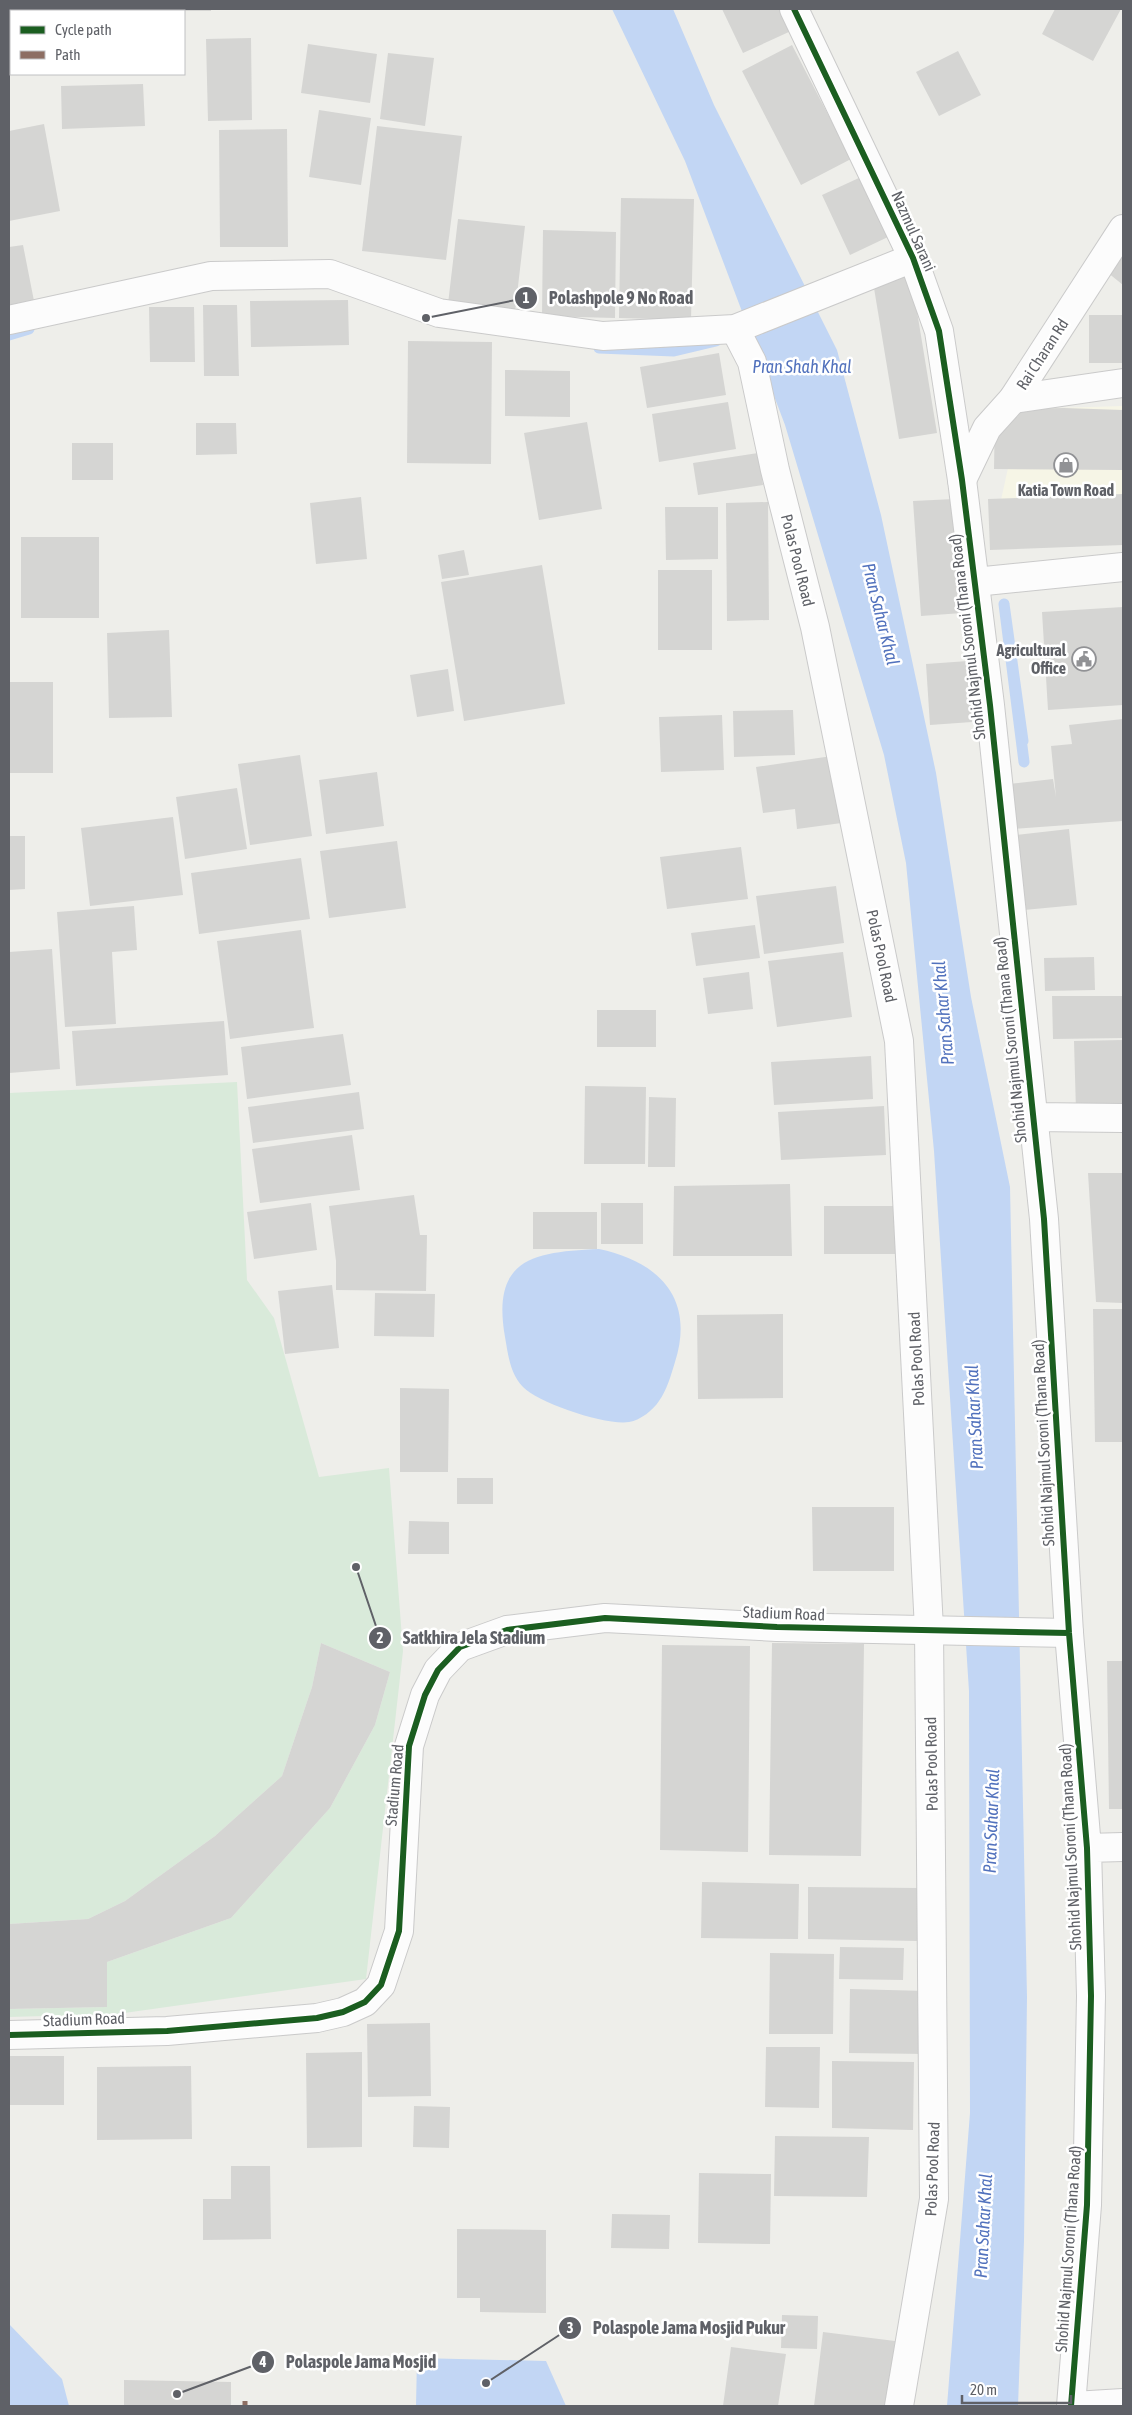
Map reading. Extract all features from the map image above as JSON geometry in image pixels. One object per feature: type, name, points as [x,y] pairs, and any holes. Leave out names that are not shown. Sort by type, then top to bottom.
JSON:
[{"type":"street","name":"Nazmul Sarani","points":[[794,9],[914,258],[939,331],[962,480]]},
{"type":"street","name":"Rai Charan Rd","points":[[962,480],[988,428],[1013,399],[1123,229]]},
{"type":"street","points":[[9,320],[212,276],[330,274],[439,314],[603,336],[735,329],[914,258]]},
{"type":"street","name":"Polas Pool Road","points":[[735,329],[752,362],[775,470],[815,627],[900,1040],[929,1629],[934,2199],[899,2406]]},
{"type":"street","points":[[1013,399],[1123,383]]},
{"type":"street","name":"Shohid Najmul Soroni (Thana Road)","points":[[962,480],[990,705],[1044,1219],[1069,1633],[1087,1848],[1091,1996],[1087,2205],[1072,2406]]},
{"type":"street","points":[[975,582],[1123,566]]},
{"type":"street","points":[[1032,1117],[1123,1118]]},
{"type":"street","name":"Stadium Road","points":[[9,2035],[167,2030],[318,2018],[343,2012],[365,2002],[381,1985],[399,1931],[409,1746],[424,1695],[438,1670],[460,1647],[507,1630],[605,1618],[777,1627],[1069,1633]]},
{"type":"street","points":[[1087,1848],[1123,1846]]},
{"type":"street","points":[[1072,2406],[1123,2403]]},
{"type":"shaded area","name":"Katia Town Road","points":[[1123,406],[1123,521],[990,550],[1021,409]]},
{"type":"green space","points":[[237,1082],[247,1280],[274,1318],[319,1477],[389,1468],[403,1651],[366,1979],[117,2014],[9,2017],[9,2009],[107,2007],[107,1962],[231,1918],[330,1808],[375,1725],[390,1672],[321,1643],[312,1687],[282,1776],[215,1836],[125,1901],[88,1919],[9,1924],[9,1093]]},
{"type":"water","name":"Pran Shah Khal","points":[[612,9],[673,9],[714,105],[837,350],[881,515],[936,773],[971,997],[1010,1187],[1027,1997],[1024,2241],[1018,2406],[947,2406],[970,2113],[969,1691],[934,1151],[906,863],[884,755],[785,425],[685,161]]},
{"type":"water","points":[[599,1249],[621,1255],[639,1263],[655,1274],[667,1287],[676,1302],[680,1320],[680,1340],[675,1362],[664,1392],[650,1411],[642,1417],[629,1422],[605,1420],[573,1412],[531,1393],[523,1387],[515,1376],[507,1350],[502,1310],[505,1290],[512,1275],[523,1264],[537,1257],[576,1250]]},
{"type":"water","points":[[9,2324],[62,2379],[69,2406],[9,2406]]},
{"type":"water","points":[[417,2358],[546,2361],[566,2406],[416,2406]]},
{"type":"building","points":[[211,9],[211,11],[185,11],[163,10]]},
{"type":"building","points":[[722,9],[781,9],[791,31],[743,53]]},
{"type":"building","points":[[1055,9],[1121,9],[1093,61],[1042,34]]},
{"type":"building","points":[[251,38],[252,120],[208,121],[206,39]]},
{"type":"building","points":[[308,44],[377,54],[370,103],[301,93]]},
{"type":"building","points":[[792,45],[851,159],[801,185],[742,71]]},
{"type":"building","points":[[958,51],[981,95],[939,116],[916,72]]},
{"type":"building","points":[[388,53],[434,58],[425,126],[380,119]]},
{"type":"building","points":[[143,84],[145,126],[62,129],[61,86]]},
{"type":"building","points":[[319,110],[371,118],[361,185],[309,177]]},
{"type":"building","points":[[44,124],[60,211],[9,221],[9,131]]},
{"type":"building","points":[[377,126],[462,136],[446,260],[362,251]]},
{"type":"building","points":[[287,129],[288,247],[220,247],[219,130]]},
{"type":"building","points":[[861,177],[888,237],[850,255],[822,195]]},
{"type":"building","points":[[621,198],[694,199],[691,320],[619,318]]},
{"type":"building","points":[[458,219],[525,226],[515,312],[448,304]]},
{"type":"building","points":[[543,230],[616,232],[615,318],[542,316]]},
{"type":"building","points":[[23,245],[34,301],[9,306],[9,247]]},
{"type":"building","points":[[1123,248],[1123,285],[1102,268]]},
{"type":"building","points":[[911,275],[937,433],[899,439],[873,282]]},
{"type":"building","points":[[348,300],[349,345],[251,347],[250,301]]},
{"type":"building","points":[[203,305],[237,305],[239,376],[204,376]]},
{"type":"building","points":[[149,307],[194,307],[195,362],[150,362]]},
{"type":"building","points":[[1089,315],[1123,315],[1123,363],[1089,363]]},
{"type":"building","points":[[408,341],[492,342],[491,464],[407,463]]},
{"type":"building","points":[[719,353],[726,395],[647,408],[640,367]]},
{"type":"building","points":[[505,370],[570,371],[570,417],[505,416]]},
{"type":"building","points":[[728,402],[736,449],[659,462],[652,414]]},
{"type":"building","points":[[1064,408],[1123,410],[1123,470],[994,469],[995,409]]},
{"type":"building","points":[[587,422],[602,509],[539,520],[524,433]]},
{"type":"building","points":[[196,423],[236,423],[237,454],[196,455]]},
{"type":"building","points":[[72,443],[113,443],[113,480],[72,480]]},
{"type":"building","points":[[758,453],[763,485],[698,495],[693,463]]},
{"type":"building","points":[[1123,494],[1123,545],[990,550],[988,499]]},
{"type":"building","points":[[361,497],[367,559],[316,564],[310,503]]},
{"type":"building","points":[[954,499],[962,613],[921,616],[913,501]]},
{"type":"building","points":[[768,502],[769,620],[727,621],[726,503]]},
{"type":"building","points":[[665,507],[718,507],[718,559],[666,560]]},
{"type":"building","points":[[21,537],[99,537],[99,618],[21,618]]},
{"type":"building","points":[[464,550],[469,575],[442,579],[438,555]]},
{"type":"building","points":[[542,565],[565,704],[464,721],[441,582]]},
{"type":"building","points":[[658,570],[712,570],[712,650],[658,650]]},
{"type":"building","name":"Agricultural Office","points":[[1123,607],[1123,705],[1048,710],[1042,612]]},
{"type":"building","points":[[169,630],[172,717],[109,718],[107,633]]},
{"type":"building","points":[[968,661],[972,722],[930,725],[926,664]]},
{"type":"building","points":[[448,669],[454,711],[417,717],[410,675]]},
{"type":"building","points":[[9,682],[53,682],[53,773],[9,773]]},
{"type":"building","points":[[793,710],[795,755],[734,757],[733,711]]},
{"type":"building","points":[[722,715],[724,770],[661,772],[659,717]]},
{"type":"building","points":[[1123,719],[1123,821],[1014,829],[1009,784],[1053,779],[1056,797],[1051,746],[1072,744],[1069,725]]},
{"type":"building","points":[[300,755],[312,836],[250,845],[238,764]]},
{"type":"building","points":[[839,755],[849,822],[797,829],[795,809],[763,813],[756,767]]},
{"type":"building","points":[[377,772],[384,826],[326,834],[319,780]]},
{"type":"building","points":[[237,788],[247,849],[185,859],[176,797]]},
{"type":"building","points":[[173,817],[183,895],[90,906],[81,828]]},
{"type":"building","points":[[1069,829],[1077,905],[1024,910],[1016,835]]},
{"type":"building","points":[[9,836],[25,836],[25,889],[9,890]]},
{"type":"building","points":[[397,841],[406,908],[329,918],[320,851]]},
{"type":"building","points":[[741,847],[748,899],[667,909],[660,857]]},
{"type":"building","points":[[301,858],[310,919],[199,934],[191,873]]},
{"type":"building","points":[[836,886],[844,943],[764,954],[756,896]]},
{"type":"building","points":[[134,906],[137,950],[112,952],[116,1024],[65,1027],[57,912]]},
{"type":"building","points":[[755,925],[760,958],[696,966],[691,933]]},
{"type":"building","points":[[301,930],[314,1028],[230,1039],[217,941]]},
{"type":"building","points":[[52,949],[60,1069],[9,1073],[9,952]]},
{"type":"building","points":[[843,952],[852,1017],[777,1027],[768,961]]},
{"type":"building","points":[[1094,957],[1095,990],[1045,991],[1044,958]]},
{"type":"building","points":[[749,972],[753,1009],[708,1014],[703,978]]},
{"type":"building","points":[[1052,996],[1123,996],[1123,1038],[1053,1039]]},
{"type":"building","points":[[597,1010],[656,1010],[656,1047],[597,1047]]},
{"type":"building","points":[[224,1021],[228,1075],[76,1086],[72,1031]]},
{"type":"building","points":[[343,1034],[351,1085],[247,1099],[241,1047]]},
{"type":"building","points":[[1123,1040],[1123,1111],[1076,1111],[1074,1041]]},
{"type":"building","points":[[871,1056],[873,1099],[774,1105],[771,1062]]},
{"type":"building","points":[[585,1086],[646,1087],[645,1164],[584,1164]]},
{"type":"building","points":[[359,1092],[364,1129],[253,1143],[248,1107]]},
{"type":"building","points":[[649,1097],[676,1098],[675,1167],[648,1167]]},
{"type":"building","points":[[884,1106],[886,1155],[781,1160],[778,1112]]},
{"type":"building","points":[[352,1135],[360,1190],[260,1203],[252,1149]]},
{"type":"building","points":[[1088,1173],[1123,1173],[1123,1303],[1096,1302]]},
{"type":"building","points":[[790,1184],[792,1256],[673,1256],[674,1186]]},
{"type":"building","points":[[414,1195],[420,1235],[427,1235],[426,1291],[336,1290],[336,1261],[329,1206]]},
{"type":"building","points":[[311,1203],[317,1250],[254,1259],[247,1212]]},
{"type":"building","points":[[601,1203],[643,1203],[643,1244],[601,1244]]},
{"type":"building","points":[[824,1206],[911,1206],[911,1254],[824,1254]]},
{"type":"building","points":[[533,1212],[597,1212],[597,1249],[533,1249]]},
{"type":"building","points":[[332,1285],[339,1348],[285,1354],[278,1291]]},
{"type":"building","points":[[375,1293],[435,1294],[434,1337],[374,1336]]},
{"type":"building","points":[[1093,1309],[1123,1309],[1123,1442],[1095,1442]]},
{"type":"building","points":[[783,1314],[783,1398],[698,1399],[697,1315]]},
{"type":"building","points":[[400,1388],[449,1389],[448,1472],[400,1472]]},
{"type":"building","points":[[457,1478],[493,1478],[493,1504],[457,1504]]},
{"type":"building","points":[[812,1507],[894,1507],[894,1571],[813,1571]]},
{"type":"building","points":[[409,1521],[449,1522],[449,1554],[408,1554]]},
{"type":"building","points":[[321,1643],[390,1672],[375,1725],[330,1808],[231,1918],[107,1962],[107,2007],[9,2009],[9,1924],[88,1919],[125,1901],[215,1836],[282,1776],[312,1687]]},
{"type":"building","points":[[772,1643],[864,1644],[861,1856],[769,1855]]},
{"type":"building","points":[[662,1645],[750,1646],[748,1852],[660,1850]]},
{"type":"building","points":[[1107,1661],[1123,1661],[1123,1809],[1109,1809]]},
{"type":"building","points":[[702,1882],[799,1884],[798,1939],[701,1938]]},
{"type":"building","points":[[808,1887],[919,1888],[918,1941],[808,1939]]},
{"type":"building","points":[[840,1947],[904,1948],[903,1980],[839,1979]]},
{"type":"building","points":[[770,1953],[834,1954],[833,2034],[769,2034]]},
{"type":"building","points":[[850,1989],[926,1991],[926,2054],[849,2053]]},
{"type":"building","points":[[430,2023],[431,2096],[368,2097],[367,2024]]},
{"type":"building","points":[[766,2047],[820,2047],[819,2108],[765,2107]]},
{"type":"building","points":[[362,2052],[362,2147],[307,2148],[306,2053]]},
{"type":"building","points":[[9,2056],[64,2056],[64,2105],[9,2105]]},
{"type":"building","points":[[832,2061],[914,2062],[913,2130],[832,2128]]},
{"type":"building","points":[[191,2066],[192,2139],[97,2140],[97,2067]]},
{"type":"building","points":[[414,2106],[450,2107],[449,2148],[413,2147]]},
{"type":"building","points":[[775,2136],[869,2137],[867,2197],[774,2196]]},
{"type":"building","points":[[231,2166],[270,2166],[271,2239],[203,2240],[203,2199],[231,2199]]},
{"type":"building","points":[[699,2173],[771,2174],[770,2244],[698,2243]]},
{"type":"building","points":[[612,2214],[670,2215],[669,2249],[611,2248]]},
{"type":"building","points":[[457,2229],[546,2230],[546,2313],[480,2312],[480,2298],[457,2298]]},
{"type":"building","points":[[782,2315],[818,2316],[817,2349],[781,2348]]},
{"type":"building","points":[[823,2332],[895,2341],[887,2406],[814,2406]]},
{"type":"building","points":[[731,2347],[786,2354],[778,2406],[723,2406]]},
{"type":"building","points":[[124,2380],[231,2382],[231,2406],[124,2406]]},
{"type":"waterway","points":[[9,335],[29,329]]},
{"type":"waterway","points":[[599,348],[674,351],[716,341]]},
{"type":"waterway","points":[[1023,741],[1004,604],[1024,762]]},
{"type":"marked path","points":[[245,2401],[245,2406]]},
{"type":"cycle path","points":[[794,9],[913,258],[939,331],[962,480],[990,705],[1044,1219],[1069,1633],[1087,1848],[1091,1996],[1087,2205],[1071,2406]]},
{"type":"cycle path","points":[[9,2035],[167,2031],[317,2018],[343,2012],[365,2002],[381,1985],[399,1931],[409,1746],[425,1695],[438,1670],[460,1647],[507,1630],[605,1618],[777,1627],[1069,1633]]},
{"type":"place","name":"Polashpole 9 No Road","points":[[426,318]]},
{"type":"place","name":"Katia Town Road","points":[[1066,465]]},
{"type":"place","name":"Agricultural Office","points":[[1084,659]]},
{"type":"place","name":"Satkhira Jela Stadium","points":[[356,1567]]},
{"type":"place","name":"Polaspole Jama Mosjid Pukur","points":[[486,2383]]},
{"type":"place","name":"Polaspole Jama Mosjid","points":[[177,2394]]},
{"type":"water label","name":"Pran Sahar Khal","points":[[881,614]]},
{"type":"water label","name":"Pran Sahar Khal","points":[[943,1013]]},
{"type":"water label","name":"Pran Sahar Khal","points":[[974,1417]]},
{"type":"water label","name":"Pran Sahar Khal","points":[[991,1821]]},
{"type":"water label","name":"Pran Sahar Khal","points":[[983,2226]]}]
